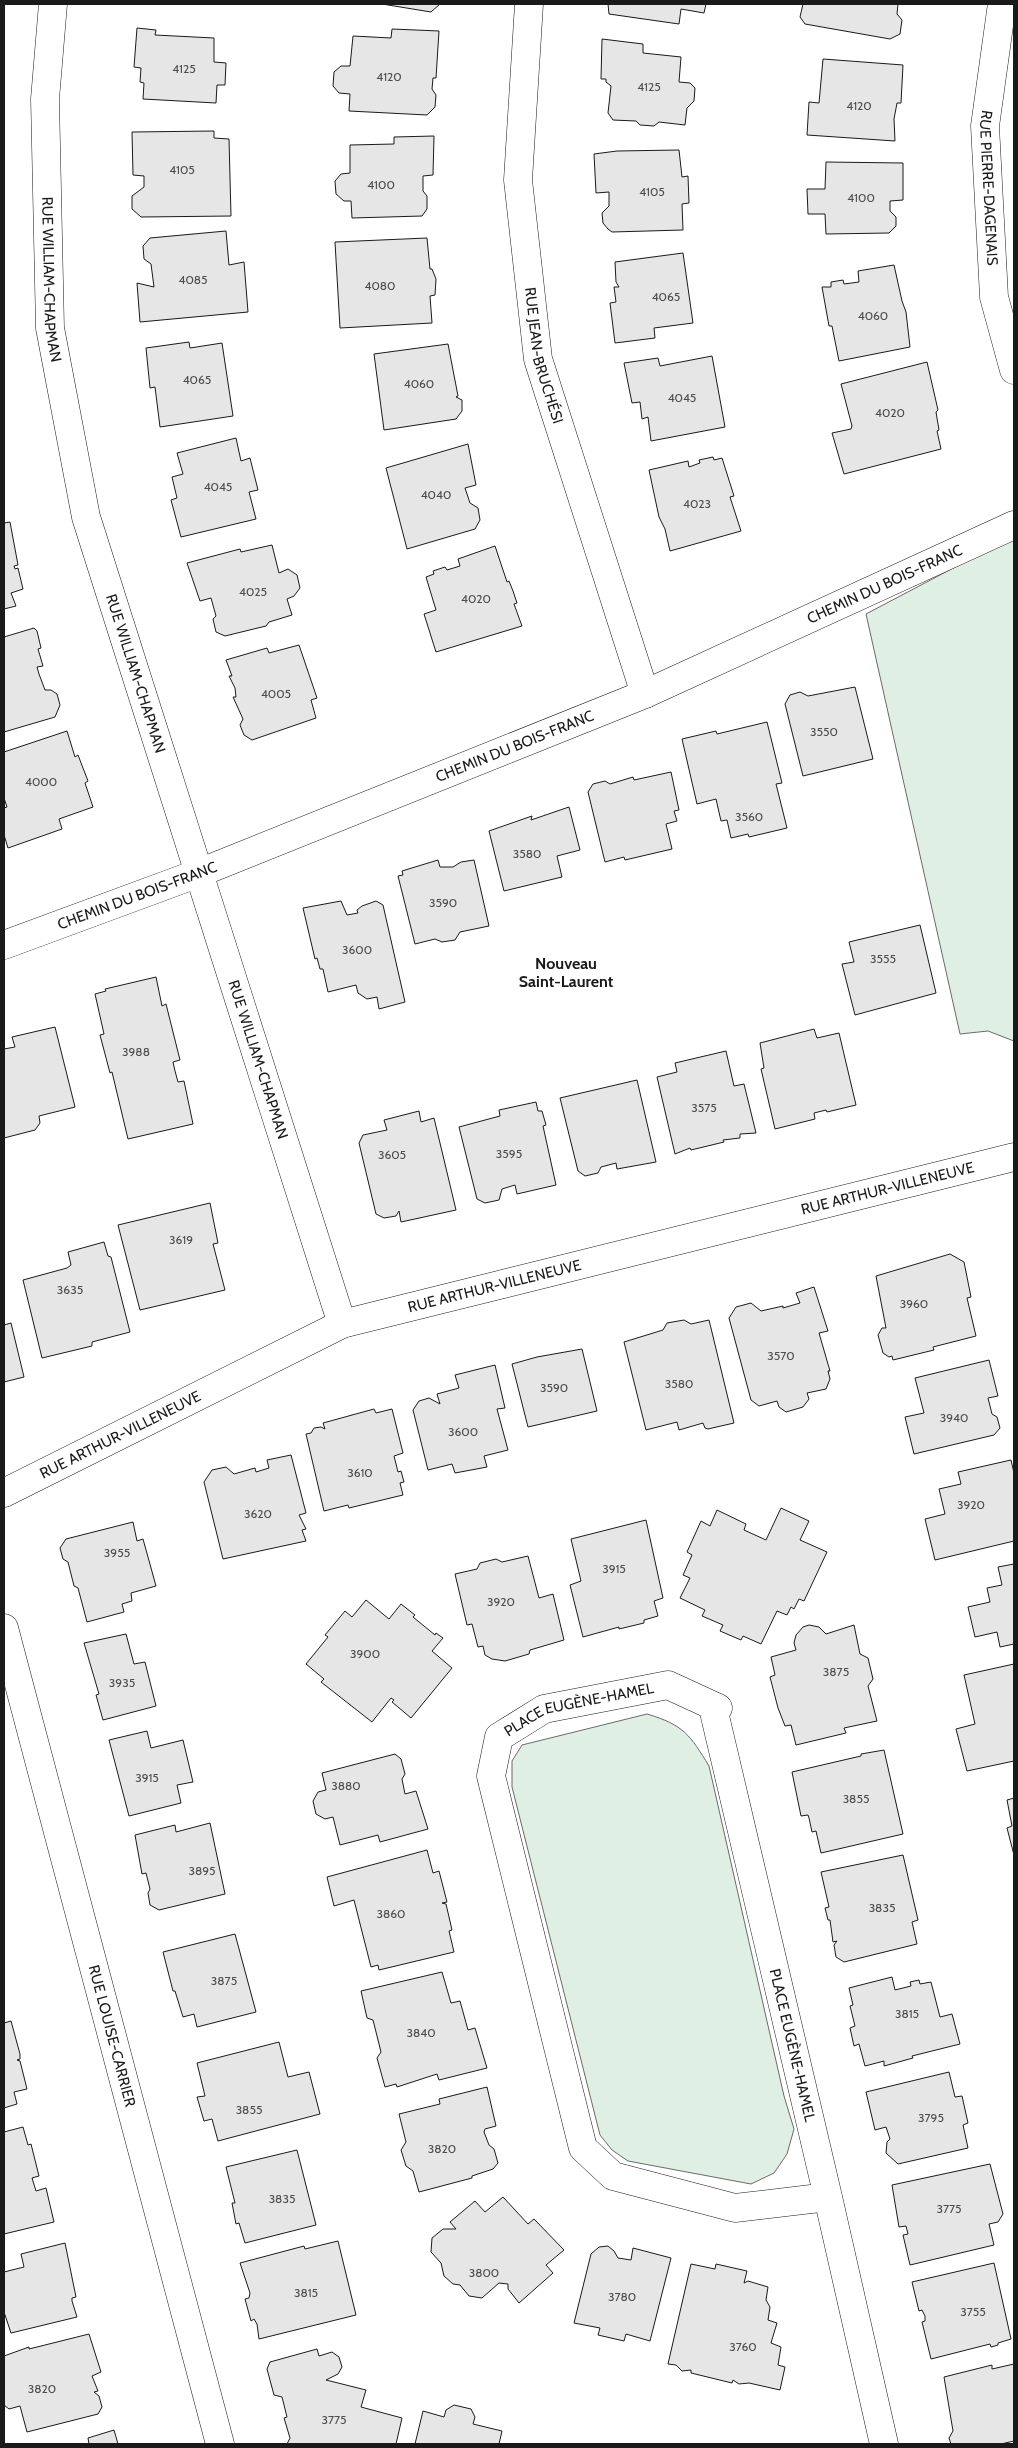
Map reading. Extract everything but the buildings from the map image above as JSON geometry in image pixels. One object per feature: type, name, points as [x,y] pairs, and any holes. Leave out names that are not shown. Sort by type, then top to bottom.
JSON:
[{"type":"street","name":"RUE WILLIAM-CHAPMAN","points":[[53,4],[45,99],[50,328],[86,518],[342,1324]]},
{"type":"street","name":"RUE JEAN-BRUCHÉSI","points":[[529,4],[518,180],[538,359],[645,694]]},
{"type":"street","name":"RUE PIERRE-DAGENAIS","points":[[1002,4],[985,126],[994,297],[1014,370]]},
{"type":"street","name":"CHEMIN DU BOIS-FRANC","points":[[4,945],[199,873],[645,694],[1014,524]]},
{"type":"street","name":"RUE ARTHUR-VILLENEUVE","points":[[4,1493],[342,1324],[1014,1157]]},
{"type":"street","name":"RUE LOUISE-CARRIER","points":[[4,1628],[220,2444]]},
{"type":"street","name":"PLACE EUGÈNE-HAMEL","points":[[828,2197],[735,2208],[613,2176],[583,2148],[491,1776],[499,1737],[544,1709],[668,1686],[718,1708],[714,1712],[828,2197],[884,2444]]},
{"type":"green space","points":[[1014,536],[1014,1041],[988,1031],[960,1034],[866,614]]},
{"type":"green space","points":[[647,1714],[670,1722],[685,1732],[709,1766],[784,2096],[794,2129],[787,2154],[774,2173],[751,2184],[628,2161],[612,2150],[600,2135],[512,1787],[512,1761],[522,1745]]},
{"type":"district","name":"Nouveau Saint-Laurent","points":[[566,972]]}]
